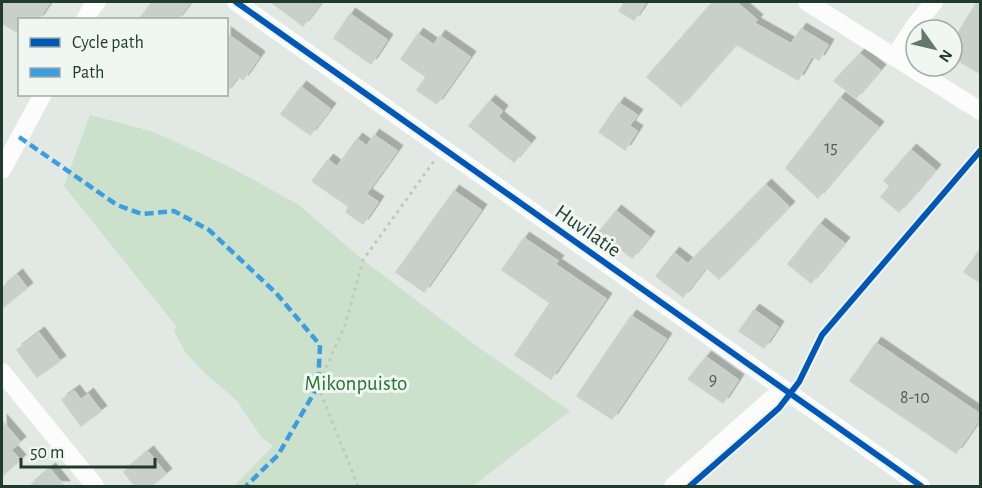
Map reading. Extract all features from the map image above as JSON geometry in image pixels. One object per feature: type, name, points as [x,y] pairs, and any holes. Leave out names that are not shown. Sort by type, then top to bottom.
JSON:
[{"type":"street","points":[[86,18],[97,2]]},
{"type":"street","name":"Huvilatie","points":[[236,2],[921,486]]},
{"type":"street","points":[[807,2],[981,111]]},
{"type":"street","points":[[894,57],[934,2]]},
{"type":"street","points":[[2,170],[42,96]]},
{"type":"street","points":[[2,372],[95,486]]},
{"type":"street","points":[[673,486],[783,389]]},
{"type":"path","points":[[358,486],[318,386],[345,325],[363,260],[443,148]]},
{"type":"green space","name":"Mikonpuisto","points":[[90,115],[154,132],[230,167],[299,205],[363,260],[478,347],[570,411],[473,486],[234,486],[273,446],[262,438],[237,401],[186,353],[174,331],[176,326],[64,186]]},
{"type":"building","points":[[2,2],[50,2],[39,18],[18,18],[18,33],[2,23]]},
{"type":"building","points":[[152,2],[190,2],[178,18],[140,18]]},
{"type":"building","points":[[271,2],[321,2],[303,26]]},
{"type":"building","points":[[625,2],[646,2],[634,20],[619,11]]},
{"type":"building","points":[[713,2],[736,2],[757,20],[754,23],[791,44],[801,29],[828,45],[819,60],[812,56],[798,80],[736,44],[681,106],[647,77]]},
{"type":"building","points":[[977,2],[981,2],[981,74],[964,64],[964,23]]},
{"type":"building","points":[[350,14],[387,40],[371,64],[334,38]]},
{"type":"building","points":[[228,34],[259,57],[243,80],[238,76],[228,89]]},
{"type":"building","points":[[418,34],[434,45],[440,36],[470,57],[437,104],[417,90],[426,77],[401,59]]},
{"type":"building","points":[[860,54],[880,70],[856,98],[834,81]]},
{"type":"building","points":[[301,87],[330,109],[310,135],[281,114]]},
{"type":"building","points":[[840,98],[878,127],[818,198],[786,168]]},
{"type":"building","points":[[490,101],[502,111],[498,117],[530,143],[514,162],[469,126]]},
{"type":"building","points":[[619,103],[637,115],[629,126],[637,131],[625,150],[599,132]]},
{"type":"building","points":[[374,135],[397,151],[366,194],[378,202],[363,224],[346,212],[349,207],[312,181],[328,160],[337,167],[357,139],[367,146]]},
{"type":"building","points":[[911,150],[935,170],[899,212],[881,197],[890,186],[884,181]]},
{"type":"building","points":[[766,185],[789,207],[719,279],[706,267],[683,297],[656,276],[674,253],[688,264]]},
{"type":"building","points":[[454,191],[481,210],[424,292],[396,272]]},
{"type":"building","points":[[616,211],[649,237],[632,258],[599,232]]},
{"type":"building","points":[[820,224],[844,243],[811,283],[788,264]]},
{"type":"building","points":[[524,238],[558,261],[555,264],[606,299],[551,379],[515,355],[550,303],[502,270]]},
{"type":"building","points":[[981,248],[981,283],[964,272]]},
{"type":"building","points":[[17,275],[27,288],[2,308],[2,288]]},
{"type":"building","points":[[754,310],[778,327],[764,348],[739,331]]},
{"type":"building","points":[[631,316],[666,339],[612,419],[577,396]]},
{"type":"building","points":[[39,333],[60,361],[37,377],[17,350]]},
{"type":"building","points":[[876,343],[981,415],[956,453],[850,381]]},
{"type":"building","points":[[706,357],[738,380],[723,403],[688,379]]},
{"type":"building","points":[[74,391],[81,400],[88,394],[101,411],[81,426],[62,400]]},
{"type":"building","points":[[2,421],[20,442],[11,450],[20,460],[2,476]]},
{"type":"building","points":[[148,452],[166,474],[151,486],[135,486],[124,472]]},
{"type":"building","points":[[50,469],[64,486],[30,486]]},
{"type":"marked path","points":[[19,137],[117,205],[142,214],[174,211],[209,230],[276,293],[320,345],[318,386],[278,455],[246,486]]},
{"type":"cycle path","points":[[236,2],[921,486]]},
{"type":"cycle path","points":[[690,486],[779,408],[799,382],[822,335],[980,151]]}]
